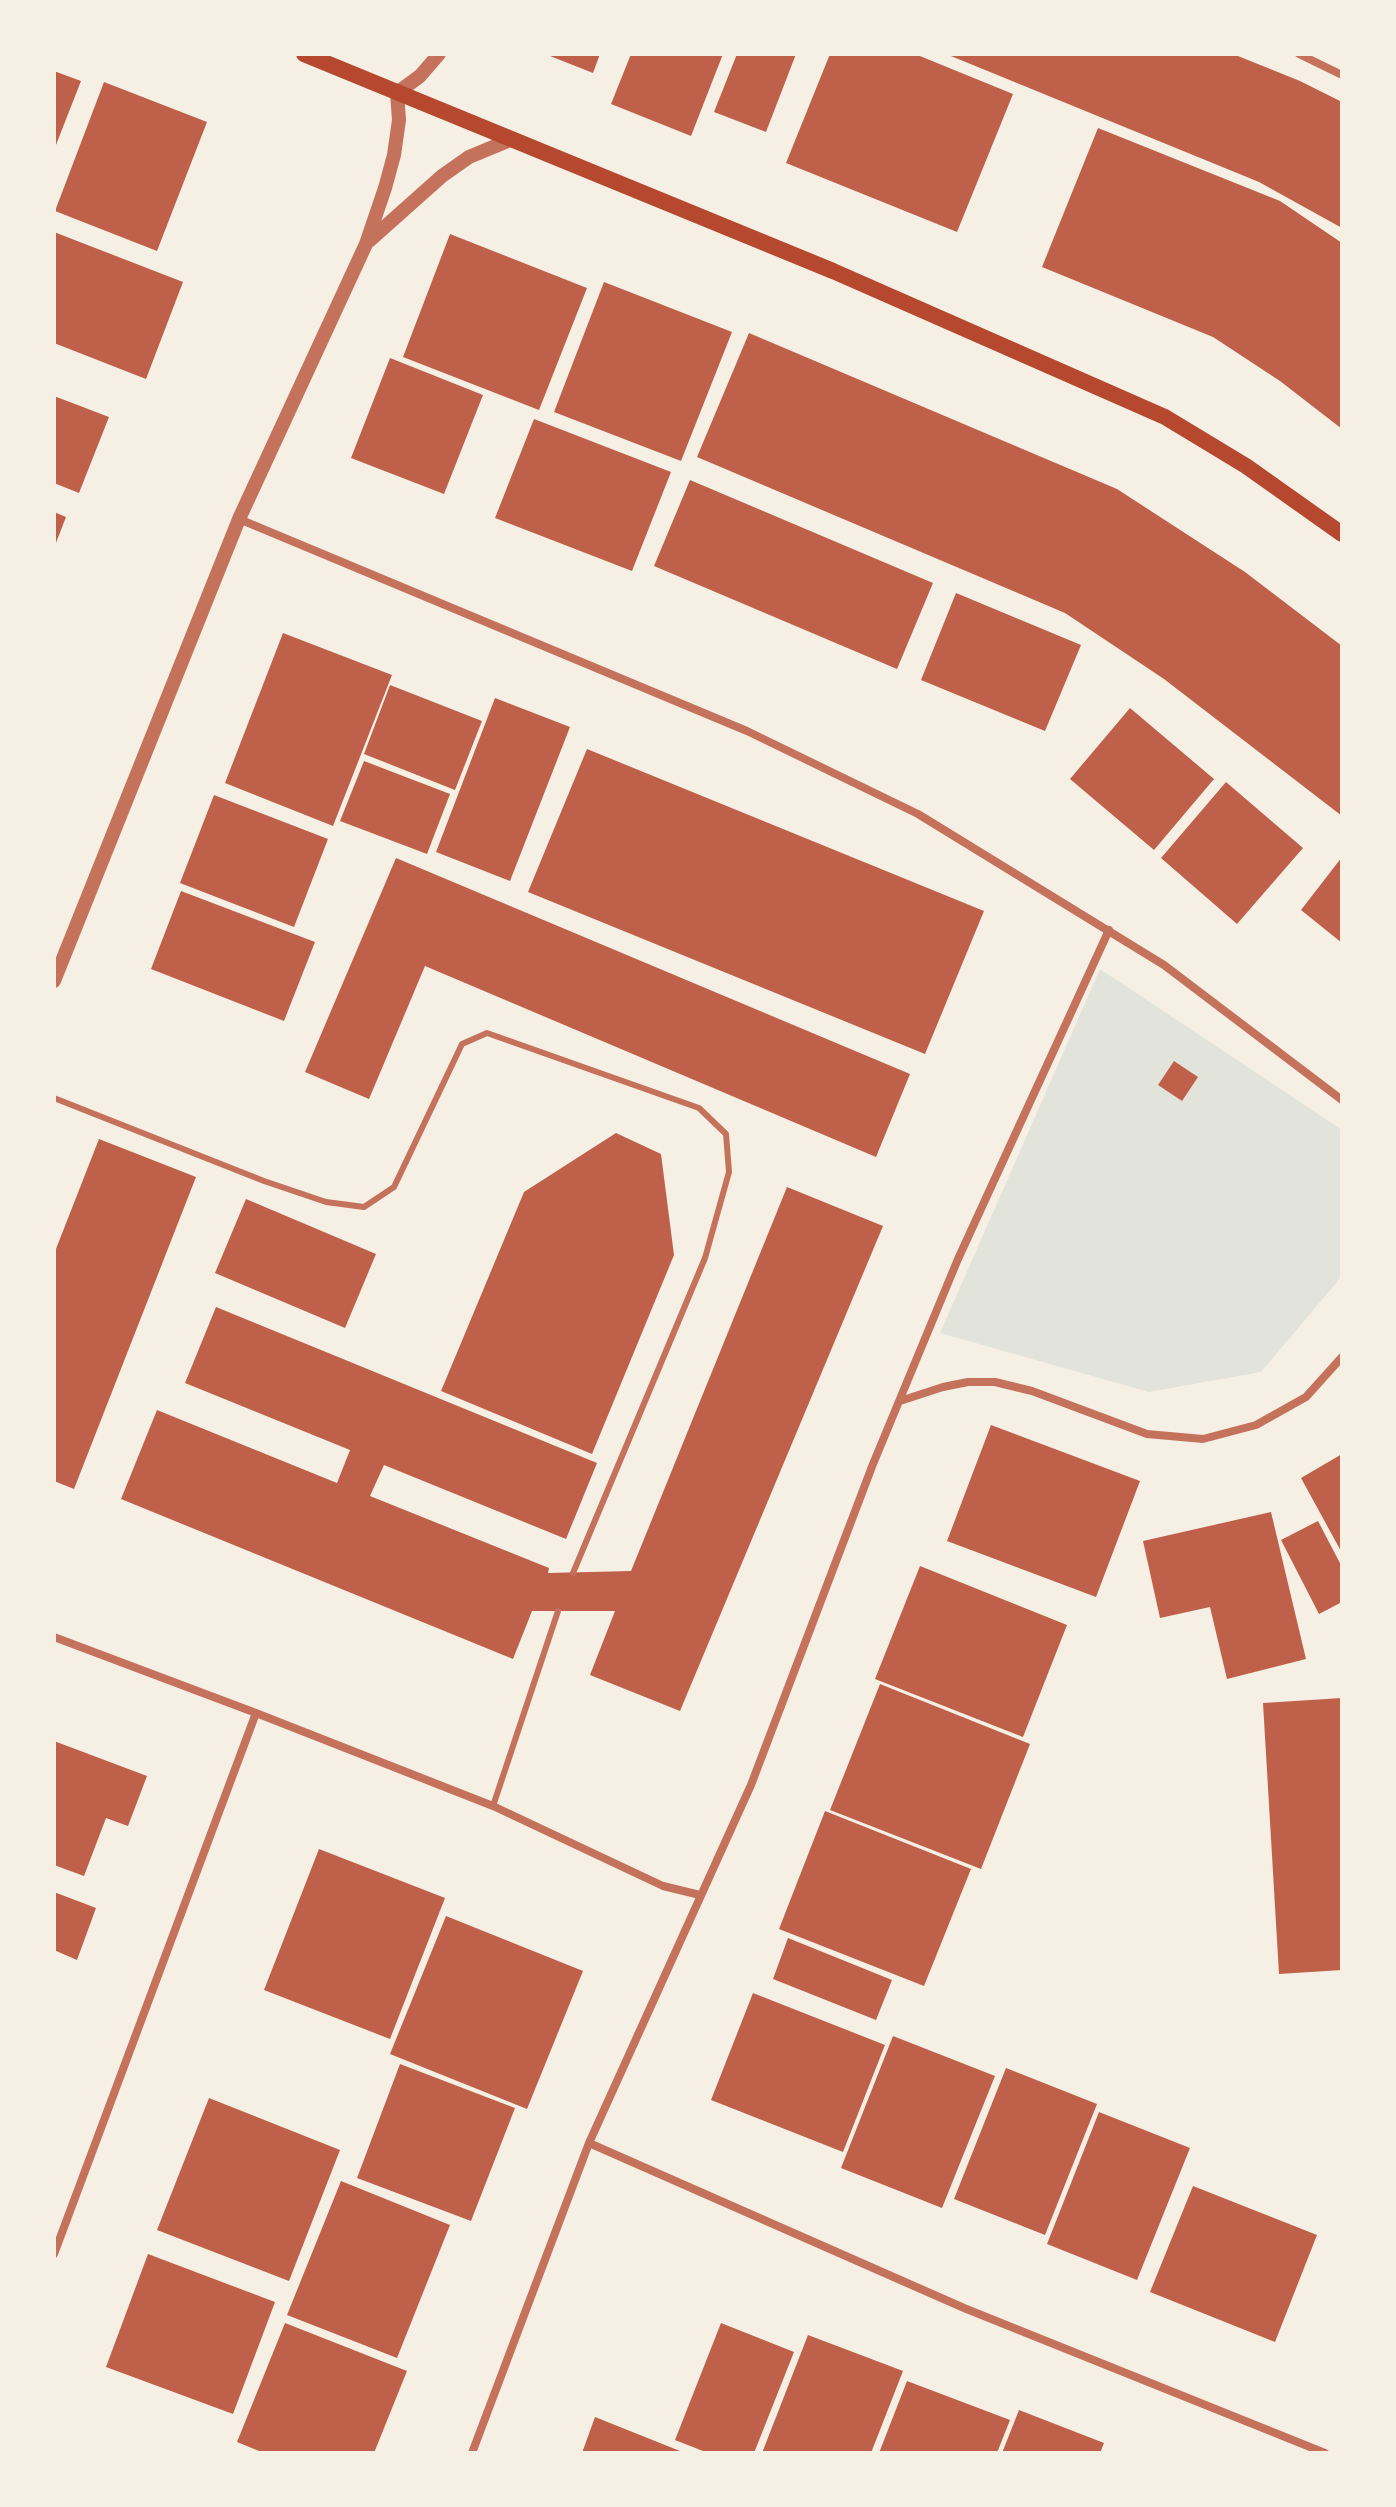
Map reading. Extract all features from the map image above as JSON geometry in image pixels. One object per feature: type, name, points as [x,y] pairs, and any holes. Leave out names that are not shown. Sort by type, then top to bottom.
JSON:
[{"type":"main road","points":[[304,54],[833,271],[1165,417],[1246,466],[1342,534]]},
{"type":"street","points":[[54,981],[239,519],[366,244],[394,155],[399,120],[397,93],[420,76],[439,54]]},
{"type":"street","points":[[1299,54],[1342,75]]},
{"type":"street","points":[[366,244],[442,176],[469,157],[510,140]]},
{"type":"street","points":[[239,519],[747,731],[918,814],[1164,965],[1342,1100]]},
{"type":"street","points":[[472,2453],[589,2143],[751,1785],[873,1464],[982,1203],[1109,930]]},
{"type":"street","points":[[900,1401],[943,1387],[968,1382],[995,1382],[1032,1391],[1147,1434],[1203,1439],[1256,1425],[1306,1397],[1342,1357]]},
{"type":"street","points":[[54,1637],[493,1806],[663,1886],[700,1895]]},
{"type":"street","points":[[54,2254],[256,1713]]},
{"type":"street","points":[[589,2143],[964,2308],[1325,2453]]},
{"type":"lane","points":[[54,1098],[276,1185],[326,1202],[364,1207],[394,1187],[462,1044],[487,1033],[699,1108],[726,1134],[729,1172],[705,1258],[573,1573]]},
{"type":"lane","points":[[493,1806],[558,1611]]},
{"type":"shaded area","points":[[1100,969],[1342,1130],[1342,1276],[1261,1372],[1149,1392],[940,1333]]},
{"type":"building","points":[[545,54],[600,54],[593,73]]},
{"type":"building","points":[[631,54],[723,54],[691,136],[611,104]]},
{"type":"building","points":[[737,54],[796,54],[766,132],[714,112]]},
{"type":"building","points":[[830,54],[915,54],[1013,94],[957,232],[786,163]]},
{"type":"building","points":[[946,54],[1233,54],[1300,81],[1342,102],[1342,228],[1259,182]]},
{"type":"building","points":[[54,71],[81,81],[54,150]]},
{"type":"building","points":[[104,82],[207,122],[157,251],[55,211]]},
{"type":"building","points":[[1098,128],[1280,201],[1342,243],[1342,429],[1280,381],[1213,337],[1042,267]]},
{"type":"building","points":[[54,232],[183,282],[146,379],[54,343]]},
{"type":"building","points":[[450,234],[587,288],[539,410],[403,357]]},
{"type":"building","points":[[604,282],[732,332],[681,461],[554,412]]},
{"type":"building","points":[[749,333],[1117,489],[1245,572],[1342,646],[1342,816],[1164,679],[1065,613],[697,457]]},
{"type":"building","points":[[390,358],[483,395],[444,494],[351,458]]},
{"type":"building","points":[[54,396],[109,417],[79,493],[54,483]]},
{"type":"building","points":[[534,419],[671,472],[632,571],[495,518]]},
{"type":"building","points":[[690,480],[933,583],[897,669],[654,566]]},
{"type":"building","points":[[54,512],[66,517],[54,548]]},
{"type":"building","points":[[956,593],[1081,645],[1045,731],[921,680]]},
{"type":"building","points":[[283,633],[392,675],[333,826],[225,783]]},
{"type":"building","points":[[390,685],[482,721],[455,790],[364,754]]},
{"type":"building","points":[[495,698],[570,727],[510,881],[436,852]]},
{"type":"building","points":[[1130,708],[1214,779],[1154,850],[1070,779]]},
{"type":"building","points":[[587,749],[984,911],[925,1054],[528,892]]},
{"type":"building","points":[[364,761],[450,794],[427,854],[340,821]]},
{"type":"building","points":[[1226,782],[1303,848],[1237,924],[1161,858]]},
{"type":"building","points":[[214,795],[328,839],[294,927],[180,883]]},
{"type":"building","points":[[1342,857],[1342,943],[1301,910]]},
{"type":"building","points":[[396,858],[910,1074],[876,1157],[425,966],[369,1099],[305,1072]]},
{"type":"building","points":[[181,891],[315,942],[284,1021],[151,969]]},
{"type":"building","points":[[1174,1061],[1198,1077],[1182,1101],[1158,1085]]},
{"type":"building","points":[[616,1133],[661,1154],[674,1255],[592,1454],[441,1391],[524,1192]]},
{"type":"building","points":[[99,1139],[196,1177],[74,1489],[54,1481],[54,1254]]},
{"type":"building","points":[[787,1187],[883,1226],[680,1711],[590,1675],[615,1611],[532,1611],[513,1659],[121,1499],[157,1410],[337,1483],[350,1450],[185,1383],[216,1307],[597,1463],[566,1539],[384,1465],[370,1496],[549,1568],[548,1573],[631,1571]]},
{"type":"building","points":[[246,1199],[376,1254],[345,1328],[215,1273]]},
{"type":"building","points":[[991,1425],[1140,1481],[1096,1597],[947,1541]]},
{"type":"building","points":[[1342,1454],[1342,1553],[1301,1478]]},
{"type":"building","points":[[1271,1512],[1306,1659],[1227,1679],[1210,1607],[1160,1618],[1143,1541]]},
{"type":"building","points":[[1318,1521],[1342,1567],[1342,1602],[1319,1614],[1281,1540]]},
{"type":"building","points":[[920,1566],[1067,1625],[1023,1737],[875,1679]]},
{"type":"building","points":[[880,1684],[1030,1744],[981,1869],[830,1810]]},
{"type":"building","points":[[1342,1698],[1342,1970],[1279,1974],[1263,1703]]},
{"type":"building","points":[[54,1741],[147,1776],[128,1826],[106,1818],[84,1876],[54,1865]]},
{"type":"building","points":[[825,1811],[971,1869],[924,1986],[779,1929]]},
{"type":"building","points":[[319,1849],[445,1898],[390,2039],[264,1990]]},
{"type":"building","points":[[54,1892],[96,1908],[77,1960],[54,1950]]},
{"type":"building","points":[[446,1916],[583,1971],[527,2109],[390,2054]]},
{"type":"building","points":[[788,1938],[892,1980],[876,2020],[773,1979]]},
{"type":"building","points":[[753,1993],[885,2045],[843,2152],[711,2100]]},
{"type":"building","points":[[893,2036],[995,2076],[942,2208],[841,2168]]},
{"type":"building","points":[[400,2064],[515,2108],[471,2221],[357,2178]]},
{"type":"building","points":[[1006,2068],[1097,2104],[1045,2235],[954,2199]]},
{"type":"building","points":[[209,2098],[340,2150],[289,2281],[157,2230]]},
{"type":"building","points":[[1099,2112],[1190,2148],[1137,2280],[1047,2244]]},
{"type":"building","points":[[341,2181],[450,2225],[397,2358],[287,2315]]},
{"type":"building","points":[[1193,2186],[1317,2235],[1275,2342],[1150,2292]]},
{"type":"building","points":[[148,2254],[275,2302],[233,2414],[106,2367]]},
{"type":"building","points":[[285,2323],[407,2371],[374,2453],[264,2453],[237,2442]]},
{"type":"building","points":[[721,2323],[794,2352],[754,2453],[708,2453],[675,2440]]},
{"type":"building","points":[[808,2335],[903,2371],[871,2453],[762,2453]]},
{"type":"building","points":[[907,2381],[1010,2420],[997,2453],[879,2453]]},
{"type":"building","points":[[1019,2410],[1104,2443],[1100,2453],[1002,2453]]},
{"type":"building","points":[[595,2417],[685,2453],[582,2453]]}]
